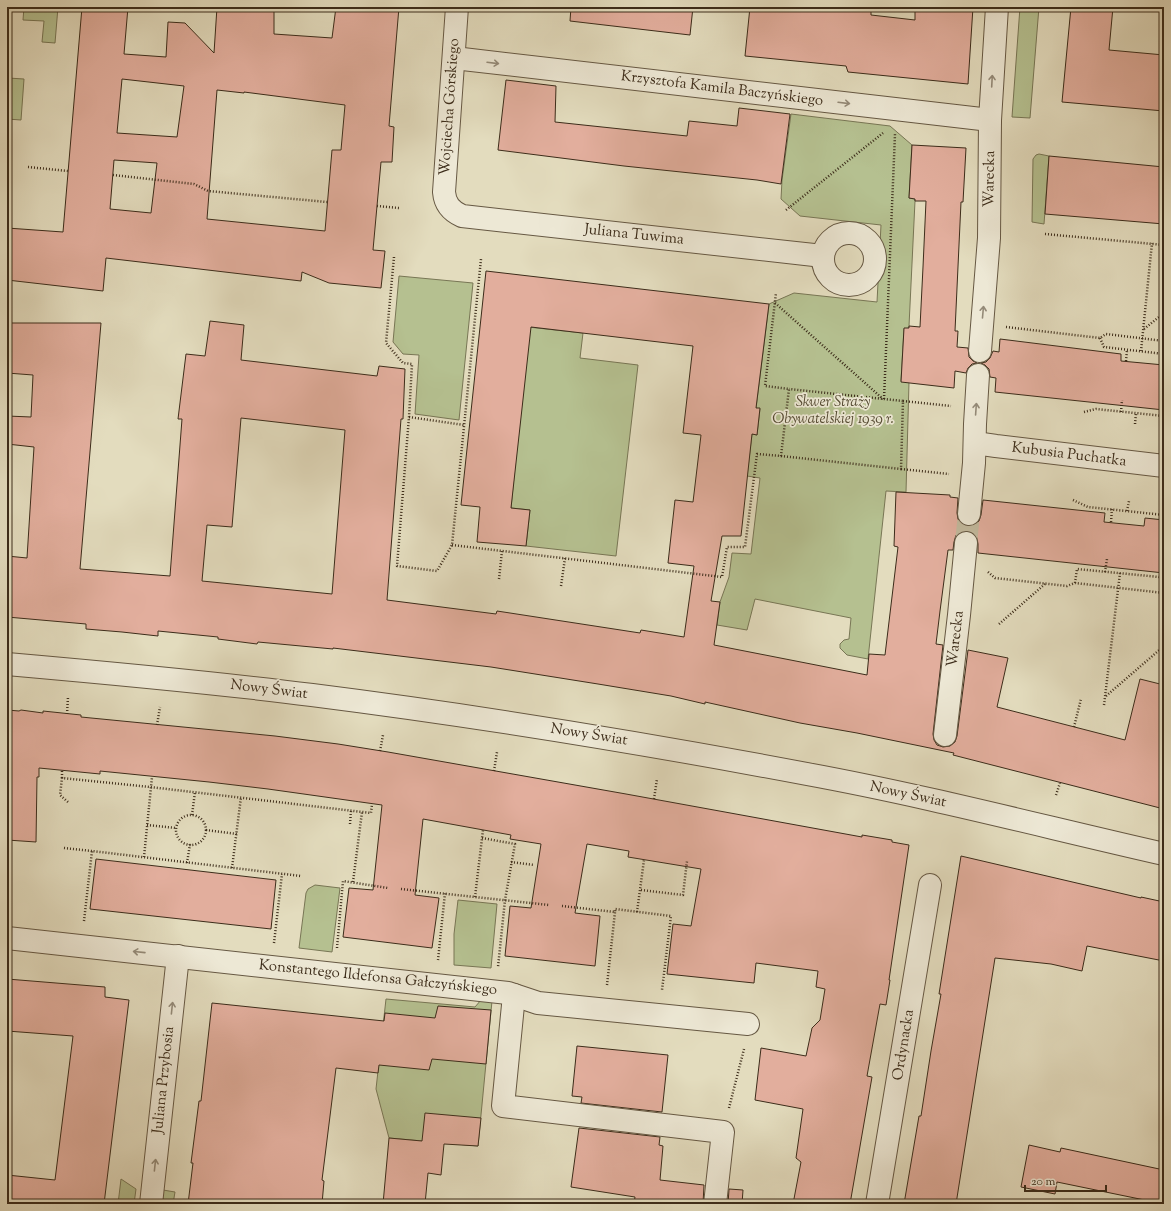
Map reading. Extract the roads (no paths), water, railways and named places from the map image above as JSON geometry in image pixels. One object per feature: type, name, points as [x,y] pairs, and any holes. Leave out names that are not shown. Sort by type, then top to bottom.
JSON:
[{"type":"street","name":"Wojciecha Górskiego","points":[[448,206],[445,201],[444,192],[457,7]]},
{"type":"street","name":"Warecka","points":[[980,350],[989,238],[990,120],[997,7]]},
{"type":"street","name":"Krzysztofa Kamila Baczyńskiego","points":[[454,58],[990,120]]},
{"type":"street","name":"Juliana Tuwima","points":[[448,206],[456,214],[462,216],[823,256]]},
{"type":"street","points":[[969,514],[974,463],[978,375]]},
{"type":"street","name":"Kubusia Puchatka","points":[[975,443],[1164,466]]},
{"type":"street","name":"Warecka","points":[[945,735],[966,543]]},
{"type":"street","name":"Nowy Świat","points":[[7,664],[118,674],[311,695],[487,719],[593,736],[810,774],[936,801],[1164,854]]},
{"type":"street","name":"Ordynacka","points":[[877,1204],[930,885]]},
{"type":"street","name":"Konstantego Ildefonsa Gałczyńskiego","points":[[7,938],[505,993],[538,1003],[748,1024]]},
{"type":"street","name":"Juliana Przybosia","points":[[151,1204],[178,956]]},
{"type":"street","points":[[505,993],[503,1106],[723,1132],[715,1204]]},
{"type":"tunnel","points":[[966,543],[969,514]]},
{"type":"park label","name":"Skwer Straży Obywatelskiej 1939 r.","points":[[833,410]]}]
